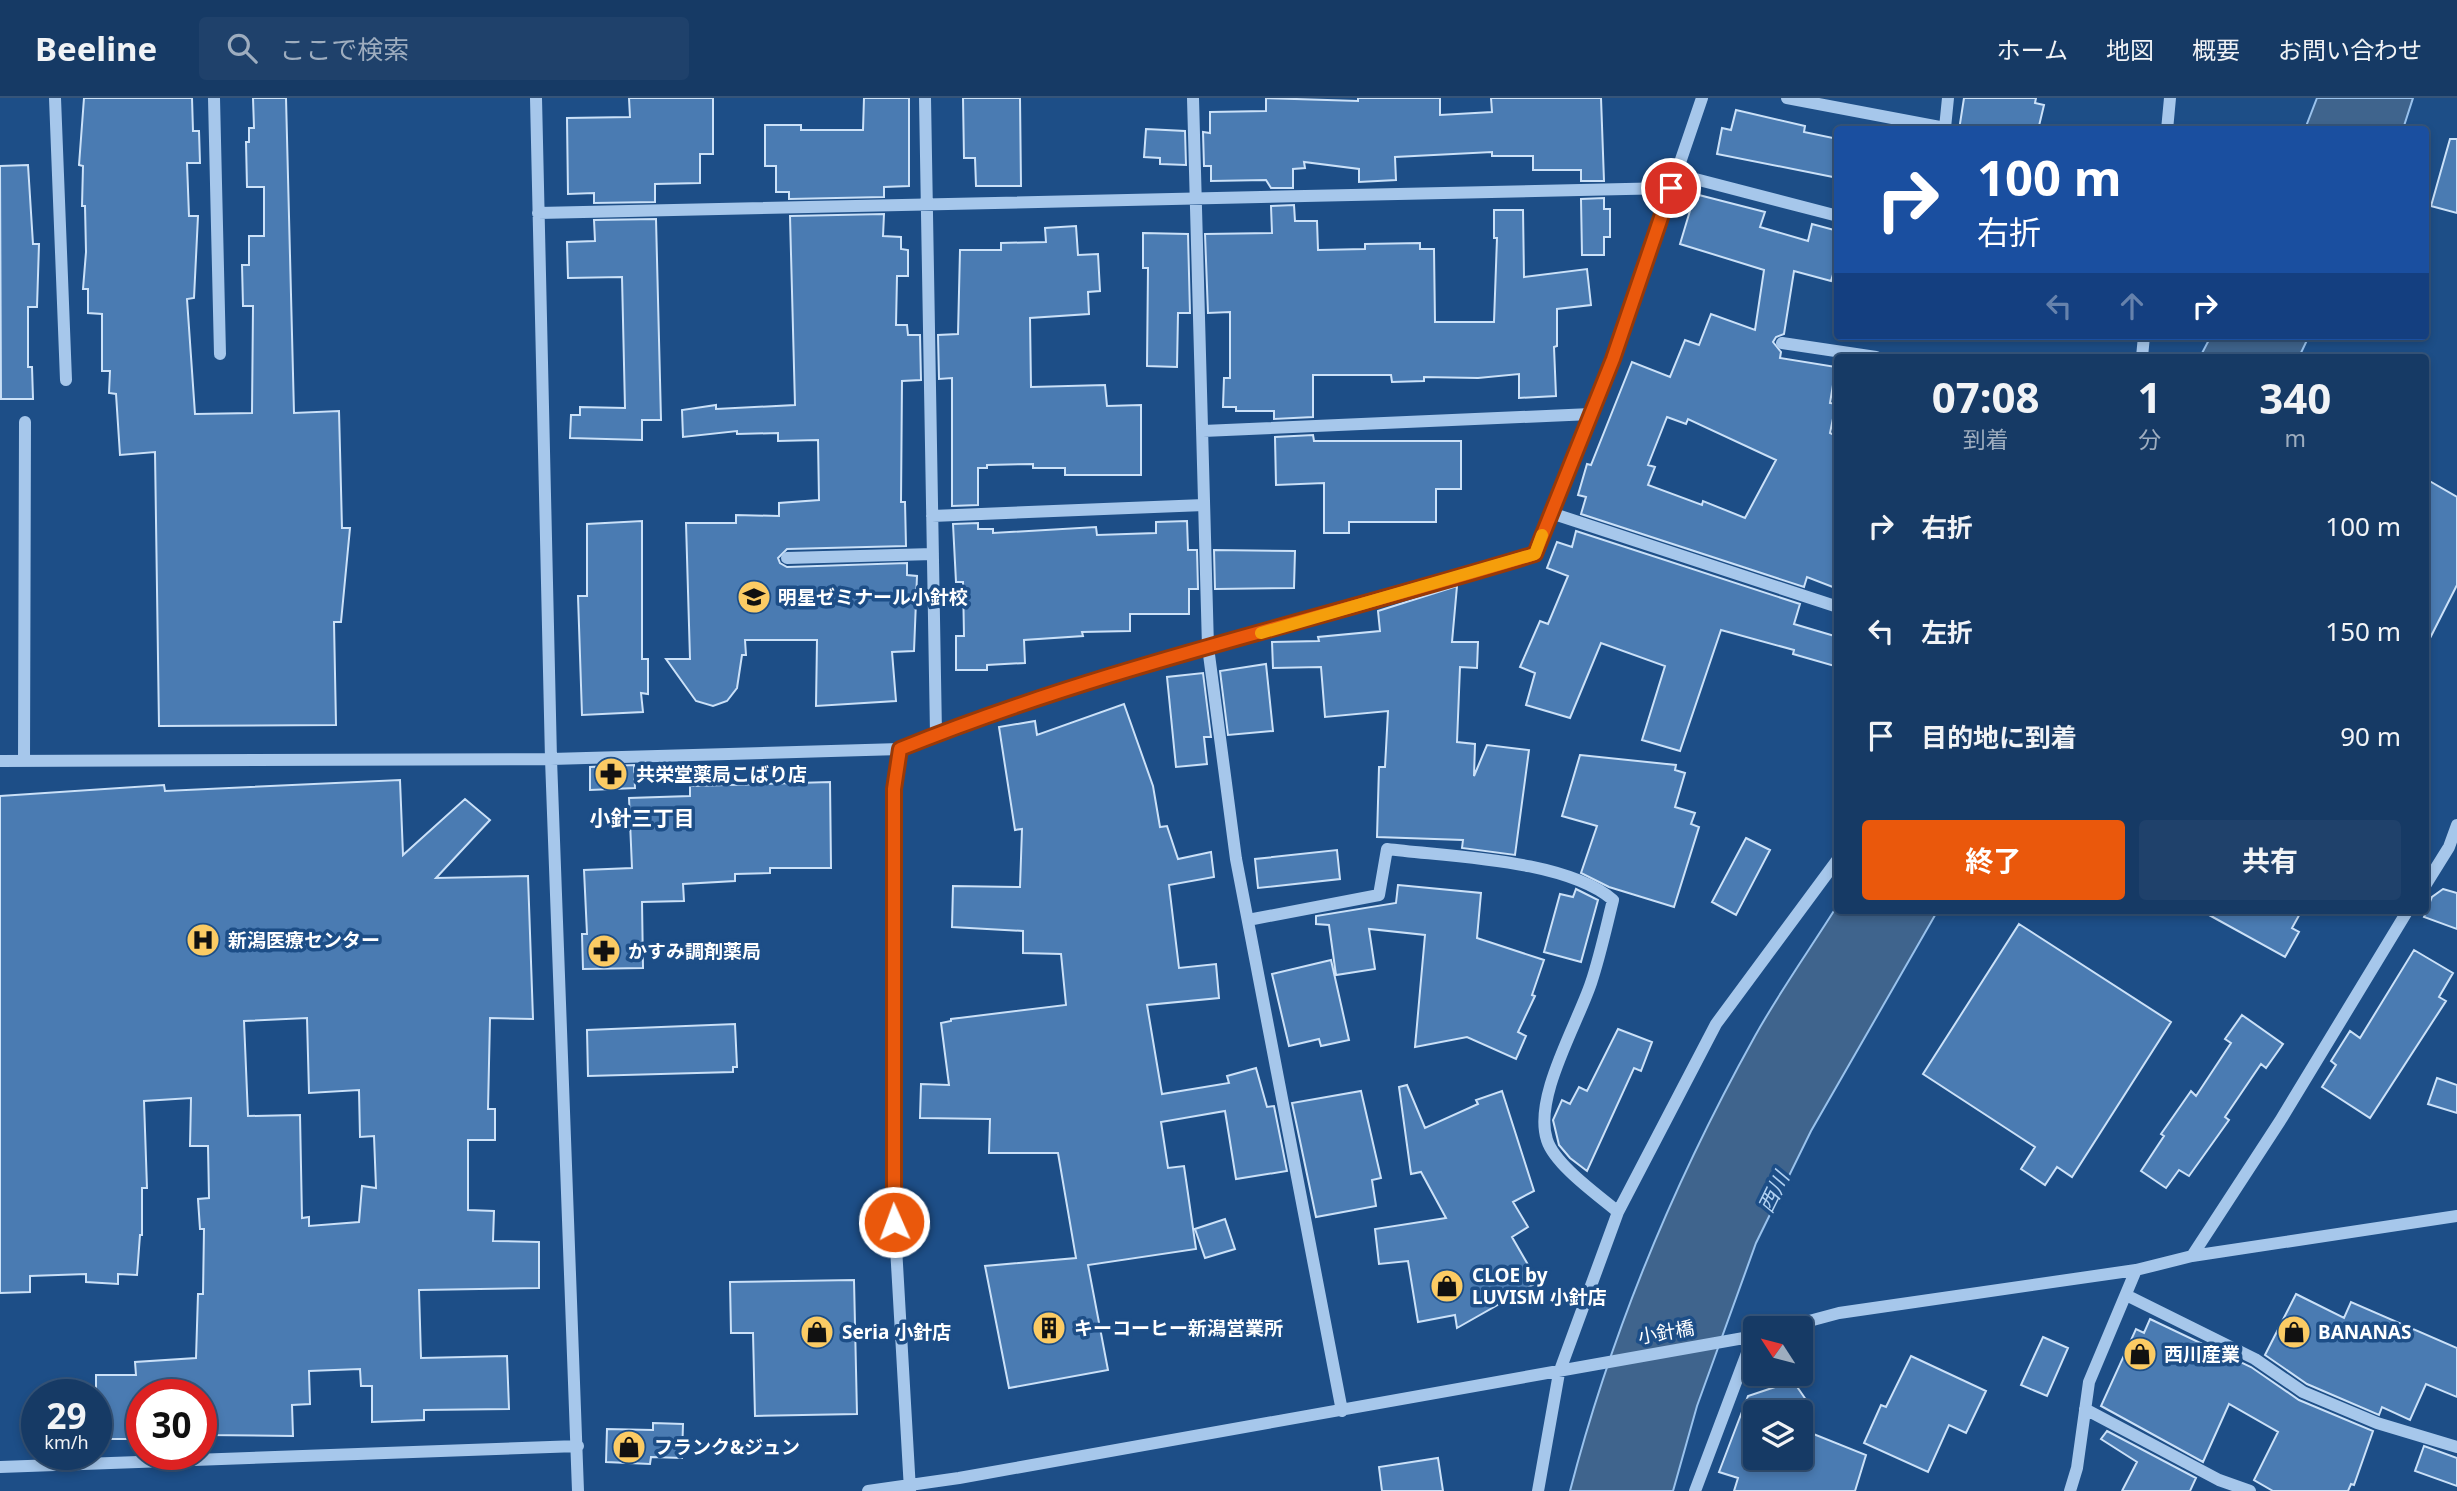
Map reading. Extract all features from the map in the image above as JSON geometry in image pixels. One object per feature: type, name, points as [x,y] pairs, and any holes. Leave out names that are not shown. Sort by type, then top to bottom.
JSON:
[{"type":"street","points":[[54,98],[66,380]]},
{"type":"street","points":[[214,98],[220,354]]},
{"type":"street","points":[[536,98],[551,759],[578,1491]]},
{"type":"street","points":[[925,98],[936,734]]},
{"type":"street","points":[[1193,98],[1208,647],[1236,859],[1342,1411]]},
{"type":"street","points":[[0,761],[551,759],[900,749],[936,734],[1129,669],[1399,595],[1535,554],[1613,359],[1702,98]]},
{"type":"street","points":[[1787,98],[1934,126]]},
{"type":"street","points":[[1945,126],[1948,98]]},
{"type":"street","points":[[2167,126],[2170,98]]},
{"type":"street","points":[[1676,174],[1834,215]]},
{"type":"street","points":[[538,213],[1671,188]]},
{"type":"street","points":[[1782,343],[1856,354]]},
{"type":"street","points":[[1203,431],[1591,414]]},
{"type":"street","points":[[24,761],[25,422]]},
{"type":"street","points":[[932,516],[1204,505]]},
{"type":"street","points":[[1551,513],[1834,606]]},
{"type":"street","points":[[787,558],[933,554]]},
{"type":"street","points":[[900,749],[894,789],[892,1195],[909,1487]]},
{"type":"street","points":[[2429,879],[2449,847],[2457,825]]},
{"type":"street","points":[[1248,920],[1379,895],[1387,849],[1532,866],[1599,888],[1613,900],[1591,982],[1545,1102],[1544,1124],[1547,1143],[1561,1161],[1618,1212]]},
{"type":"street","points":[[1538,1491],[1559,1373],[1618,1212],[1716,1024],[1834,864]]},
{"type":"street","points":[[2192,1256],[2280,1121],[2406,914]]},
{"type":"street","points":[[1813,1319],[1839,1312],[2136,1270],[2192,1256],[2457,1216]]},
{"type":"street","points":[[2070,1491],[2077,1468],[2089,1382],[2136,1270]]},
{"type":"street","points":[[2126,1295],[2255,1359],[2303,1392],[2377,1423],[2457,1447]]},
{"type":"street","name":"小針橋","points":[[868,1491],[909,1487],[1743,1338]]},
{"type":"street","points":[[1695,1491],[1743,1359]]},
{"type":"street","points":[[2085,1409],[2219,1480],[2249,1491]]},
{"type":"street","points":[[0,1467],[578,1446]]},
{"type":"water","points":[[2317,98],[2413,98],[2404,126],[2306,126]]},
{"type":"water","points":[[2209,340],[2307,340],[2300,354],[2202,354]]},
{"type":"water","name":"西川","points":[[1834,911],[1834,914],[1936,914],[1811,1131],[1756,1243],[1697,1406],[1673,1491],[1570,1491],[1605,1373],[1648,1258],[1726,1090],[1785,986]]},
{"type":"building","points":[[84,98],[192,98],[193,131],[199,131],[200,163],[187,163],[189,216],[198,216],[194,298],[187,299],[195,414],[252,413],[253,306],[243,306],[242,265],[249,265],[249,236],[264,236],[264,187],[247,187],[246,142],[249,142],[249,128],[254,128],[253,98],[286,98],[294,413],[339,411],[342,528],[350,528],[341,622],[334,622],[336,725],[159,726],[155,452],[120,455],[116,394],[109,393],[110,371],[102,371],[102,314],[88,313],[88,289],[83,289],[86,252],[85,206],[82,206],[83,166],[79,165]]},
{"type":"building","points":[[629,98],[713,98],[713,154],[700,154],[700,183],[655,184],[655,202],[594,203],[594,193],[568,194],[567,118],[630,117]]},
{"type":"building","points":[[864,98],[909,98],[909,186],[884,187],[884,197],[789,199],[789,192],[776,192],[776,166],[765,166],[765,125],[801,125],[801,130],[863,130]]},
{"type":"building","points":[[963,98],[1020,98],[1021,186],[976,186],[975,158],[964,158]]},
{"type":"building","points":[[1266,98],[1358,101],[1358,98],[1440,98],[1440,115],[1492,112],[1491,98],[1601,98],[1604,181],[1581,181],[1581,170],[1533,170],[1533,156],[1492,156],[1492,152],[1395,157],[1396,180],[1359,182],[1359,169],[1304,162],[1305,168],[1293,169],[1293,188],[1271,188],[1266,180],[1211,181],[1211,166],[1204,166],[1203,132],[1210,133],[1210,112],[1266,111]]},
{"type":"building","points":[[1964,98],[2036,98],[2035,103],[2044,105],[2039,126],[1960,126]]},
{"type":"building","points":[[1736,110],[1805,126],[1804,132],[1834,138],[1834,177],[1717,154],[1722,128],[1731,130]]},
{"type":"building","points":[[1146,129],[1185,131],[1186,165],[1160,164],[1160,158],[1144,157]]},
{"type":"building","points":[[2450,139],[2457,139],[2457,213],[2431,206]]},
{"type":"building","points":[[28,165],[33,244],[39,244],[37,307],[28,307],[28,367],[32,367],[33,399],[1,399],[0,166]]},
{"type":"building","points":[[1695,194],[1765,212],[1760,227],[1808,241],[1812,224],[1834,230],[1834,271],[1831,281],[1794,271],[1784,334],[1776,337],[1773,342],[1781,352],[1780,358],[1834,367],[1830,403],[1834,404],[1834,414],[1830,433],[1834,435],[1834,587],[1807,577],[1804,587],[1581,514],[1586,497],[1578,495],[1587,464],[1591,465],[1632,362],[1670,377],[1685,340],[1699,345],[1711,314],[1755,330],[1764,270],[1680,244]],"holes":[[[1667,417],[1686,424],[1688,419],[1776,460],[1745,518],[1703,501],[1702,505],[1648,485],[1655,467],[1648,465]]]},
{"type":"building","points":[[1604,198],[1604,209],[1610,209],[1610,237],[1604,237],[1604,255],[1582,255],[1581,199]]},
{"type":"building","points":[[1294,205],[1295,221],[1317,221],[1318,250],[1365,249],[1365,244],[1420,243],[1420,249],[1434,249],[1435,322],[1494,322],[1497,238],[1494,238],[1494,210],[1523,210],[1524,277],[1587,269],[1591,305],[1557,309],[1557,346],[1554,347],[1556,396],[1519,398],[1519,374],[1478,378],[1424,377],[1424,381],[1392,382],[1391,375],[1313,375],[1313,417],[1274,419],[1274,411],[1236,411],[1236,407],[1223,407],[1224,378],[1230,378],[1230,312],[1208,313],[1205,234],[1272,233],[1271,206]]},
{"type":"building","points":[[884,214],[883,236],[901,237],[901,249],[908,250],[908,276],[897,276],[896,325],[907,325],[908,335],[920,335],[921,380],[902,381],[901,502],[905,502],[906,546],[787,549],[778,558],[780,563],[787,567],[907,563],[907,575],[917,576],[914,651],[892,652],[896,701],[816,706],[817,640],[745,640],[746,655],[742,655],[737,688],[727,701],[713,706],[696,701],[666,659],[690,659],[686,523],[736,523],[736,515],[779,516],[779,503],[819,500],[818,440],[778,441],[778,433],[737,434],[737,431],[683,437],[682,410],[716,405],[716,409],[795,405],[790,216]]},
{"type":"building","points":[[656,219],[661,420],[642,420],[642,440],[570,438],[571,415],[580,415],[580,407],[625,408],[622,277],[568,278],[567,242],[595,241],[594,220]]},
{"type":"building","points":[[1076,226],[1078,255],[1098,254],[1100,291],[1088,292],[1089,314],[1030,318],[1031,387],[1105,385],[1107,406],[1141,405],[1141,475],[1065,475],[1065,468],[1033,468],[1033,464],[987,465],[987,468],[978,468],[978,505],[952,506],[952,378],[939,379],[938,335],[958,334],[960,250],[1001,250],[1001,243],[1046,242],[1045,228]]},
{"type":"building","points":[[1143,233],[1188,234],[1190,313],[1178,313],[1177,367],[1147,366],[1148,268],[1143,268]]},
{"type":"building","points":[[1313,435],[1314,441],[1461,441],[1461,489],[1436,489],[1436,522],[1349,522],[1349,533],[1324,533],[1324,483],[1276,485],[1275,437]]},
{"type":"building","points":[[2429,481],[2457,497],[2457,585],[2429,640]]},
{"type":"building","points":[[642,521],[642,659],[648,659],[648,694],[641,693],[643,712],[582,715],[578,596],[587,596],[587,524]]},
{"type":"building","points":[[1187,521],[1188,550],[1197,550],[1198,589],[1189,589],[1189,614],[1130,614],[1130,631],[1082,632],[1083,636],[1024,640],[1025,663],[987,665],[987,670],[956,670],[956,636],[964,636],[963,582],[956,582],[953,524],[978,523],[978,529],[993,529],[993,533],[1096,527],[1097,535],[1156,533],[1156,522]]},
{"type":"building","points":[[1576,531],[1800,604],[1794,624],[1834,636],[1834,666],[1793,654],[1794,650],[1721,630],[1680,751],[1642,740],[1665,666],[1601,643],[1570,718],[1526,705],[1535,673],[1520,667],[1540,621],[1548,624],[1568,576],[1547,568],[1557,542],[1572,547]]},
{"type":"building","points":[[1214,550],[1295,551],[1294,588],[1215,589]]},
{"type":"building","points":[[1457,586],[1452,642],[1478,642],[1477,668],[1460,667],[1457,742],[1475,744],[1474,776],[1487,745],[1529,750],[1515,855],[1462,848],[1463,840],[1377,837],[1379,767],[1385,767],[1388,711],[1325,717],[1321,667],[1273,668],[1272,642],[1319,641],[1318,637],[1380,631],[1378,611]]},
{"type":"building","points":[[1266,664],[1273,731],[1228,735],[1220,671]]},
{"type":"building","points":[[1203,673],[1211,737],[1204,737],[1207,764],[1176,767],[1167,677]]},
{"type":"building","points":[[1124,704],[1153,786],[1160,827],[1167,826],[1178,859],[1211,852],[1214,877],[1169,885],[1179,968],[1216,964],[1219,998],[1147,1005],[1162,1094],[1229,1083],[1227,1076],[1256,1068],[1267,1107],[1274,1106],[1287,1171],[1236,1179],[1225,1111],[1161,1122],[1168,1168],[1184,1166],[1196,1249],[1088,1265],[1108,1370],[1009,1388],[985,1266],[1076,1258],[1058,1153],[989,1153],[990,1119],[920,1118],[921,1084],[949,1085],[941,1023],[951,1019],[1066,1005],[1061,954],[1023,953],[1023,931],[952,927],[953,886],[1020,887],[1022,829],[1015,830],[999,727],[1035,721],[1037,735]]},
{"type":"building","points":[[1580,755],[1676,765],[1675,770],[1685,773],[1675,807],[1695,813],[1691,824],[1699,827],[1674,907],[1609,887],[1581,873],[1597,826],[1562,816]]},
{"type":"building","points":[[634,765],[635,788],[590,790],[590,767]]},
{"type":"building","points":[[400,780],[403,855],[465,799],[490,820],[436,878],[528,876],[533,1019],[490,1018],[488,1109],[495,1109],[495,1140],[468,1140],[468,1210],[494,1211],[493,1241],[539,1242],[539,1288],[419,1290],[421,1358],[507,1356],[509,1409],[424,1410],[424,1420],[372,1422],[372,1386],[361,1386],[360,1369],[309,1371],[310,1404],[292,1405],[293,1436],[217,1435],[217,1379],[126,1379],[126,1439],[112,1439],[112,1379],[96,1379],[96,1375],[136,1375],[135,1362],[196,1358],[198,1294],[203,1294],[204,1229],[200,1229],[198,1199],[209,1198],[208,1146],[190,1146],[191,1098],[144,1101],[147,1188],[142,1188],[142,1235],[137,1275],[118,1274],[118,1284],[86,1282],[86,1274],[30,1276],[30,1292],[0,1293],[0,796],[164,785],[165,791]],"holes":[[[307,1018],[309,1093],[359,1090],[360,1137],[374,1136],[376,1188],[362,1186],[359,1222],[309,1226],[309,1217],[302,1218],[300,1115],[248,1116],[244,1021]]]},
{"type":"building","points":[[830,782],[831,868],[770,868],[770,873],[735,874],[735,881],[683,884],[684,901],[642,902],[643,968],[583,969],[582,934],[587,934],[584,870],[632,868],[629,798],[690,796],[690,786]]},
{"type":"building","points":[[1746,838],[1770,850],[1736,915],[1712,902]]},
{"type":"building","points":[[1337,850],[1340,879],[1258,888],[1255,859]]},
{"type":"building","points":[[1398,885],[1481,893],[1477,938],[1544,960],[1532,995],[1535,996],[1518,1032],[1526,1036],[1516,1059],[1467,1037],[1415,1047],[1425,935],[1369,929],[1375,969],[1336,975],[1329,925],[1316,924],[1316,916],[1396,903]]},
{"type":"building","points":[[1576,889],[1598,900],[1581,962],[1544,952],[1560,894],[1573,897]]},
{"type":"building","points":[[2443,889],[2457,893],[2457,929],[2424,917],[2429,914],[2432,897]]},
{"type":"building","points":[[2207,914],[2300,914],[2292,928],[2299,932],[2285,957]]},
{"type":"building","points":[[2019,924],[2171,1022],[2072,1177],[2057,1167],[2045,1185],[2021,1169],[2035,1147],[1923,1074]]},
{"type":"building","points":[[2414,950],[2453,973],[2439,997],[2446,1001],[2370,1118],[2322,1087],[2336,1065],[2331,1061],[2350,1031],[2360,1038]]},
{"type":"building","points":[[1331,960],[1349,1040],[1321,1046],[1319,1039],[1289,1046],[1272,974]]},
{"type":"building","points":[[2242,1015],[2283,1044],[2266,1068],[2261,1064],[2225,1117],[2229,1120],[2189,1176],[2179,1170],[2166,1188],[2141,1171],[2164,1136],[2161,1134],[2191,1091],[2196,1096],[2231,1043],[2225,1039]]},
{"type":"building","points":[[735,1024],[737,1067],[733,1067],[733,1072],[588,1076],[587,1030]]},
{"type":"building","points":[[1618,1029],[1652,1042],[1641,1071],[1634,1068],[1587,1171],[1559,1145],[1553,1120],[1562,1100],[1570,1104],[1579,1087],[1587,1091]]},
{"type":"building","points":[[2437,1078],[2457,1085],[2457,1113],[2428,1104]]},
{"type":"building","points":[[1407,1085],[1425,1128],[1478,1104],[1476,1100],[1502,1091],[1534,1191],[1513,1202],[1528,1227],[1512,1237],[1538,1282],[1457,1328],[1455,1315],[1418,1322],[1408,1261],[1379,1264],[1375,1229],[1446,1218],[1421,1172],[1411,1174],[1399,1087]]},
{"type":"building","points":[[1361,1091],[1381,1178],[1372,1180],[1376,1206],[1316,1217],[1292,1103]]},
{"type":"building","points":[[1225,1219],[1235,1249],[1205,1258],[1195,1229]]},
{"type":"building","points":[[854,1280],[857,1414],[755,1416],[753,1333],[731,1333],[730,1282]]},
{"type":"building","points":[[2296,1294],[2344,1318],[2351,1302],[2457,1348],[2457,1397],[2426,1384],[2410,1420],[2382,1407],[2379,1415],[2307,1384],[2265,1355]]},
{"type":"building","points":[[2150,1319],[2251,1367],[2299,1400],[2373,1431],[2354,1485],[2351,1484],[2348,1491],[2273,1491],[2254,1480],[2278,1432],[2229,1404],[2203,1462],[2101,1406],[2136,1329],[2144,1333]]},
{"type":"building","points":[[2043,1337],[2068,1348],[2047,1396],[2021,1385]]},
{"type":"building","points":[[1911,1356],[1986,1391],[1966,1433],[1949,1425],[1928,1472],[1864,1443],[1881,1405],[1886,1407]]},
{"type":"building","points":[[1778,1386],[1796,1386],[1806,1400],[1746,1400],[1748,1396]]},
{"type":"building","points":[[1743,1409],[1743,1470],[1813,1470],[1813,1434],[1866,1455],[1855,1491],[1734,1491],[1738,1478],[1719,1472]]},
{"type":"building","points":[[653,1423],[683,1424],[682,1458],[651,1457],[650,1464],[606,1462],[607,1429],[653,1430]]},
{"type":"building","points":[[2107,1431],[2196,1478],[2190,1491],[2122,1491],[2137,1462],[2101,1439]]},
{"type":"building","points":[[2424,1446],[2457,1458],[2457,1486],[2415,1471]]},
{"type":"building","points":[[1438,1458],[1443,1491],[1382,1491],[1379,1467]]},
{"type":"slow traffic","points":[[1261,633],[1535,554],[1542,535]]},
{"type":"place","name":"明星ゼミナール小針校","points":[[754,597]]},
{"type":"place","name":"共栄堂薬局こばり店","points":[[611,774]]},
{"type":"place","name":"新潟医療センター","points":[[203,940]]},
{"type":"place","name":"かすみ調剤薬局","points":[[604,951]]},
{"type":"place","name":"CLOE by LUVISM 小針店","points":[[1447,1286]]},
{"type":"place","name":"キーコーヒー新潟営業所","points":[[1049,1328]]},
{"type":"place","name":"Seria 小針店","points":[[817,1332]]},
{"type":"place","name":"BANANAS","points":[[2294,1332]]},
{"type":"place","name":"西川産業","points":[[2140,1354]]},
{"type":"place","name":"フランク&ジュン","points":[[629,1447]]},
{"type":"district","name":"小針三丁目","points":[[642,818]]},
{"type":"route","points":[[894,1222],[894,789],[900,749],[953,727],[1129,669],[1399,595],[1535,554],[1613,359],[1671,188]]}]
